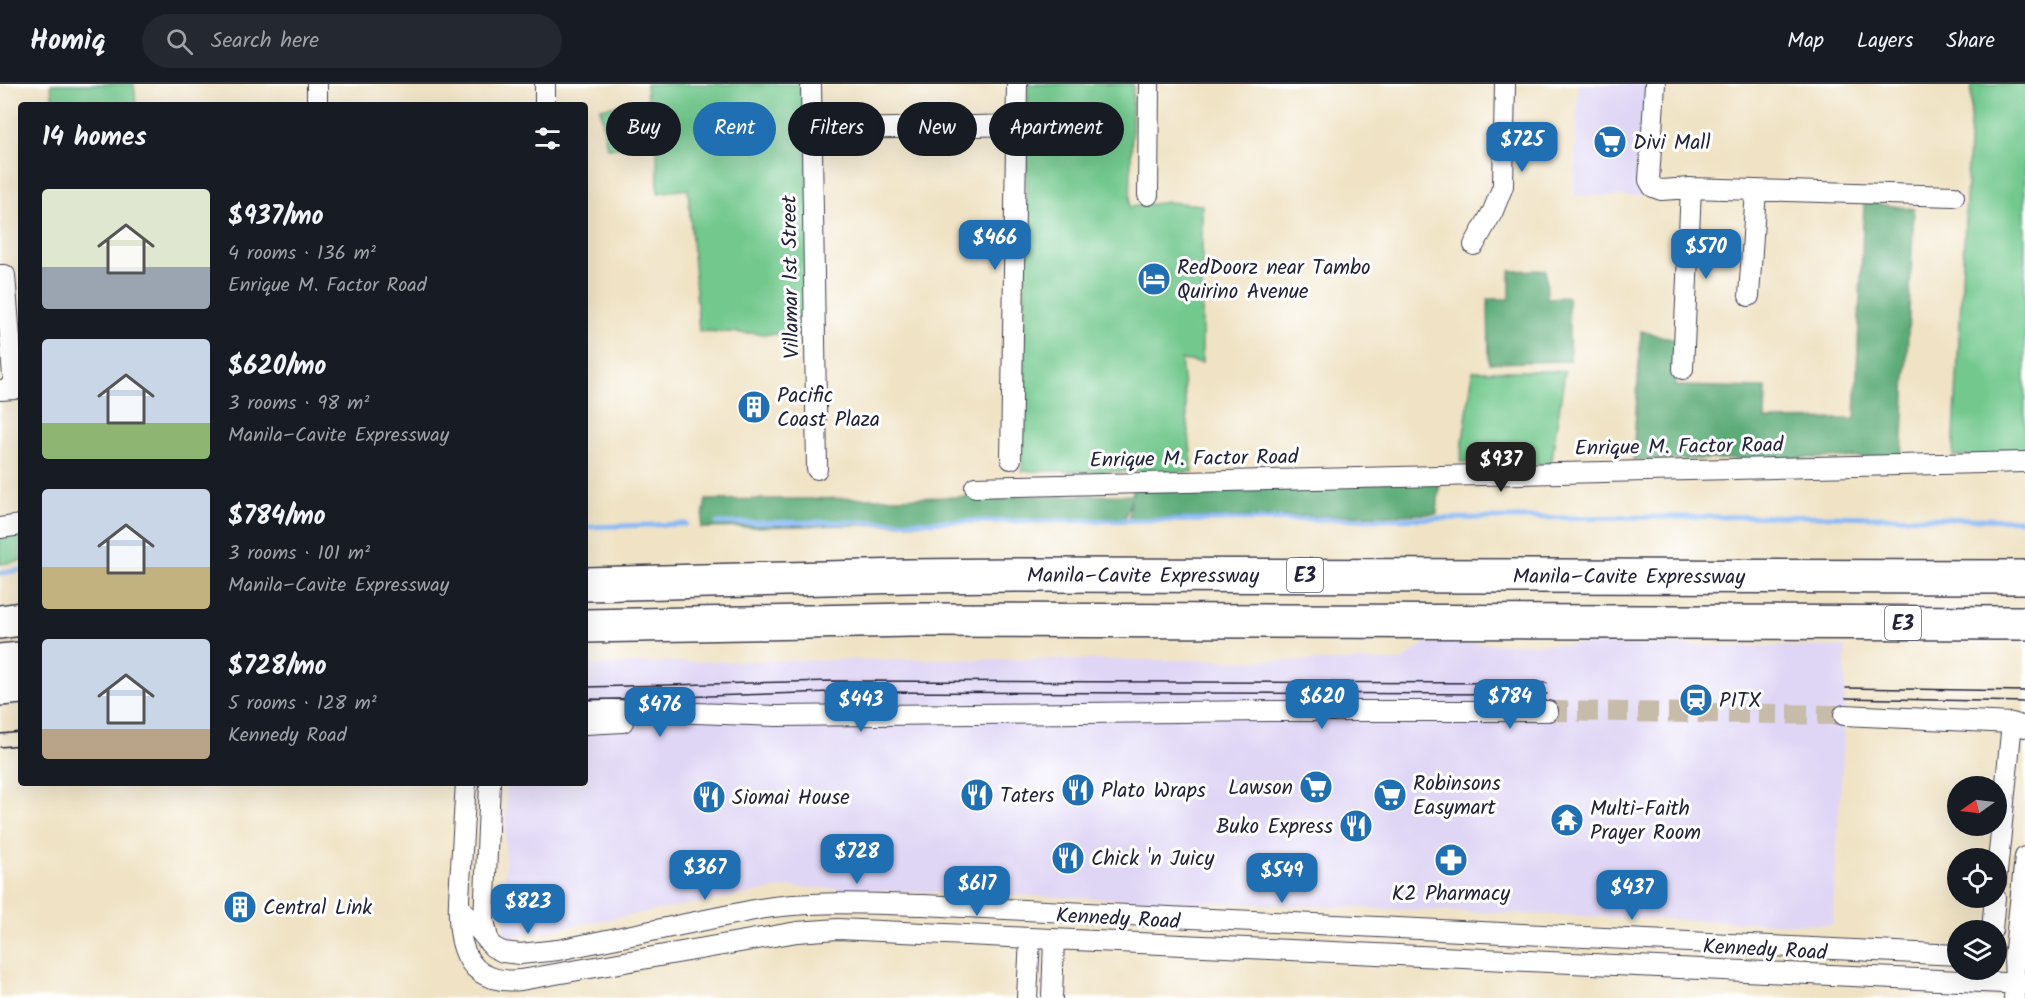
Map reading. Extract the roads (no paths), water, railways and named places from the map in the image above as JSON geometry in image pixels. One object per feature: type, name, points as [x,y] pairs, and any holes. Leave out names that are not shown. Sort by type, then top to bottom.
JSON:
[{"type":"highway","name":"Manila–Cavite Expressway","points":[[588,584],[1003,575],[2025,577]]},
{"type":"highway","points":[[0,622],[18,620]]},
{"type":"highway","name":"E3","points":[[588,626],[912,620],[2025,623]]},
{"type":"highway","points":[[0,661],[18,659]]},
{"type":"highway","points":[[0,689],[18,687]]},
{"type":"street","points":[[317,84],[317,102]]},
{"type":"street","points":[[544,84],[544,102]]},
{"type":"street","name":"Villamar 1st Street","points":[[811,84],[811,102]]},
{"type":"street","points":[[1017,84],[1017,102]]},
{"type":"street","points":[[1148,195],[1149,84]]},
{"type":"street","points":[[1474,245],[1493,211],[1503,186],[1506,84]]},
{"type":"street","points":[[1655,84],[1649,180],[1653,187],[1661,190],[1691,188],[1954,196]]},
{"type":"street","points":[[885,128],[989,126]]},
{"type":"street","name":"Villamar 1st Street","points":[[812,156],[817,469]]},
{"type":"street","points":[[1011,459],[1016,156]]},
{"type":"street","points":[[1683,369],[1691,188]]},
{"type":"street","points":[[1749,296],[1756,190]]},
{"type":"street","points":[[0,390],[14,389],[2,275]]},
{"type":"street","name":"Enrique M. Factor Road","points":[[975,487],[2025,462]]},
{"type":"street","points":[[0,528],[18,525]]},
{"type":"street","points":[[588,709],[733,715],[1548,711]]},
{"type":"street","points":[[588,724],[733,715]]},
{"type":"street","points":[[1844,715],[2018,725],[2001,848]]},
{"type":"street","name":"Kennedy Road","points":[[466,786],[459,906],[460,937],[465,954],[476,969],[491,978],[511,981],[818,930],[1988,983],[2018,988]]},
{"type":"street","points":[[489,943],[484,920],[490,786]]},
{"type":"street","points":[[2018,988],[2012,957],[2025,857]]},
{"type":"street","name":"Kennedy Road","points":[[489,943],[503,952],[528,954],[627,937],[759,909],[791,904],[822,903],[945,906],[1947,954]]},
{"type":"street","points":[[459,906],[489,943]]},
{"type":"street","points":[[1519,962],[1521,934]]},
{"type":"street","points":[[1027,998],[1030,938]]},
{"type":"street","points":[[1052,998],[1054,939]]},
{"type":"street","points":[[1739,971],[1740,945]]},
{"type":"waterway","points":[[717,523],[1830,516],[2025,520]]},
{"type":"waterway","points":[[588,527],[686,524]]},
{"type":"waterway","points":[[0,573],[18,570]]},
{"type":"tunnel","points":[[1548,711],[1844,715]]},
{"type":"tram line","points":[[588,687],[832,681],[1547,683]]},
{"type":"tram line","points":[[1846,688],[2025,691]]},
{"type":"tram line","points":[[588,700],[832,692],[1547,694]]},
{"type":"tram line","points":[[1846,698],[2025,702]]},
{"type":"tram line","points":[[0,734],[18,732]]},
{"type":"tram line","points":[[0,747],[18,745]]},
{"type":"place","name":"Divi Mall","points":[[1610,142]]},
{"type":"place","name":"RedDoorz near Tambo Quirino Avenue","points":[[1154,279]]},
{"type":"place","name":"Pacific Coast Plaza","points":[[754,407]]},
{"type":"place","name":"PITX","points":[[1696,700]]},
{"type":"place","name":"Lawson","points":[[1316,787]]},
{"type":"place","name":"Plato Wraps","points":[[1078,790]]},
{"type":"place","name":"Taters","points":[[977,795]]},
{"type":"place","name":"Robinsons Easymart","points":[[1390,795]]},
{"type":"place","name":"Siomai House","points":[[709,797]]},
{"type":"place","name":"Multi-Faith Prayer Room","points":[[1567,820]]},
{"type":"place","name":"Buko Express","points":[[1356,826]]},
{"type":"place","name":"Chick 'n Juicy","points":[[1068,858]]},
{"type":"place","name":"K2 Pharmacy","points":[[1451,860]]},
{"type":"place","name":"Central Link","points":[[240,907]]}]
